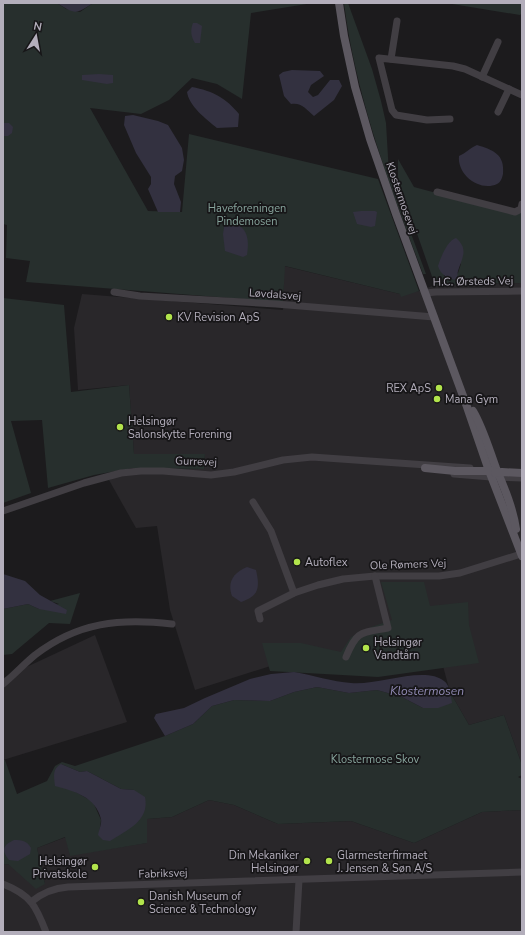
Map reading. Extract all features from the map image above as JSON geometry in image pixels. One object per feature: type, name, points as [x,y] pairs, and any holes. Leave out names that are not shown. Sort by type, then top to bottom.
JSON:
[{"type":"main road","name":"Klostermosevej","points":[[339,3],[350,65],[370,139],[470,417],[516,527],[517,542]]},
{"type":"main road","name":"Klostermosevej","points":[[463,395],[481,426],[494,472],[522,555]]},
{"type":"main road","points":[[425,468],[522,473]]},
{"type":"street","points":[[392,59],[397,22]]},
{"type":"street","points":[[482,77],[498,42]]},
{"type":"street","points":[[450,119],[427,120],[396,115],[392,110],[379,58],[453,66],[482,77],[522,96]]},
{"type":"street","points":[[498,112],[509,89]]},
{"type":"street","points":[[436,192],[515,212],[521,209],[522,204]]},
{"type":"street","name":"H.C. Ørsteds Vej","points":[[425,293],[522,291]]},
{"type":"street","name":"Løvdalsvej","points":[[114,292],[140,296],[276,304],[434,317]]},
{"type":"street","name":"Gurrevej","points":[[3,511],[84,483],[120,473],[163,471],[211,475],[234,472],[283,460],[312,457],[472,468],[522,478]]},
{"type":"street","name":"Gurrevej","points":[[393,462],[425,468]]},
{"type":"street","name":"Gurrevej","points":[[494,472],[522,470]]},
{"type":"street","points":[[252,502],[271,531],[294,593]]},
{"type":"street","name":"Ole Rømers Vej","points":[[260,619],[258,611],[294,593],[343,579],[375,576],[439,576],[460,573],[522,555]]},
{"type":"street","points":[[346,657],[351,643],[356,637],[363,633],[388,628],[375,576]]},
{"type":"street","points":[[3,684],[48,645],[74,633],[110,623],[131,620],[172,624]]},
{"type":"street","name":"Fabriksvej","points":[[31,902],[44,893],[64,887],[522,872]]},
{"type":"street","points":[[296,932],[299,880]]},
{"type":"street","points":[[3,884],[22,894],[31,902],[38,911],[46,932]]},
{"type":"shaded area","points":[[284,266],[400,294],[419,291],[435,285],[522,283],[522,765],[504,715],[469,725],[450,692],[443,666],[280,663],[195,690],[170,610],[157,526],[136,528],[109,480],[133,468],[204,469],[205,454],[134,454],[129,385],[78,390],[74,328],[82,294],[283,310]]},
{"type":"shaded area","points":[[95,635],[127,722],[3,760],[3,678]]},
{"type":"shaded area","points":[[209,800],[234,805],[278,824],[351,821],[414,843],[482,812],[522,810],[522,932],[3,932],[3,865],[8,864],[45,884],[37,848],[66,837],[70,855],[146,843],[147,819],[172,817]]},
{"type":"green space","name":"Haveforeningen Pindemosen","points":[[3,3],[57,3],[66,9],[80,12],[93,3],[313,3],[251,13],[242,99],[217,84],[192,78],[169,100],[141,114],[90,108],[148,211],[182,212],[189,134],[378,179],[419,291],[401,297],[400,294],[285,266],[283,302],[26,282],[30,261],[6,258],[7,225],[3,224]]},
{"type":"green space","points":[[344,3],[348,3],[372,69],[386,123],[389,174],[426,274],[423,274],[398,208],[376,141],[357,73],[349,38]]},
{"type":"green space","points":[[446,3],[522,3],[522,13],[520,15]]},
{"type":"green space","points":[[398,159],[414,187],[511,213],[522,213],[522,283],[435,285],[398,179]],"holes":[[[445,252],[461,264],[458,273],[450,278],[444,276],[441,259]]]},
{"type":"green space","points":[[3,298],[64,305],[71,392],[129,385],[134,454],[205,454],[204,469],[133,468],[94,475],[48,488],[42,420],[11,421],[31,493],[3,503]]},
{"type":"green space","points":[[381,582],[424,582],[430,606],[468,602],[469,625],[479,663],[378,677],[270,671],[262,643],[301,643],[341,652],[351,637],[371,627],[392,620]]},
{"type":"green space","points":[[80,593],[70,624],[49,623],[12,654],[3,655],[3,609],[28,604],[39,609],[59,604],[50,601]]},
{"type":"green space","name":"Klostermose Skov","points":[[317,687],[349,693],[377,690],[402,697],[423,708],[451,703],[450,692],[469,725],[504,715],[522,765],[522,775],[518,777],[522,779],[522,810],[482,812],[414,843],[351,821],[278,824],[234,805],[209,800],[172,817],[147,819],[147,843],[70,856],[65,837],[37,848],[45,884],[36,889],[8,864],[3,865],[3,760],[5,760],[17,794],[47,781],[55,766],[62,762],[75,766],[165,736],[193,724],[212,706],[234,700],[270,701],[294,692]],"holes":[[[61,764],[80,772],[87,771],[121,789],[134,790],[99,835],[101,820],[93,802],[74,791]]]},
{"type":"water","points":[[57,3],[93,3],[82,10],[75,12]]},
{"type":"water","points":[[193,23],[197,23],[202,26],[200,43],[195,43],[191,33]]},
{"type":"water","points":[[292,70],[320,71],[324,76],[311,85],[308,92],[313,97],[318,95],[330,80],[339,80],[342,86],[334,100],[314,116],[301,105],[291,104],[284,96],[279,75],[283,72]]},
{"type":"water","points":[[82,75],[113,75],[113,83],[107,84],[82,80]]},
{"type":"water","points":[[192,87],[213,93],[224,99],[239,114],[238,127],[217,128],[208,121],[194,107],[188,97],[187,92]]},
{"type":"water","points":[[133,115],[168,125],[182,148],[184,160],[182,171],[175,176],[174,184],[181,202],[180,212],[158,212],[148,189],[151,184],[151,177],[136,153],[124,125],[125,116]]},
{"type":"water","points":[[3,123],[9,123],[13,127],[12,133],[8,136],[3,136]]},
{"type":"water","points":[[477,145],[493,151],[500,157],[503,167],[503,174],[502,178],[497,184],[484,186],[477,184],[462,170],[459,163],[459,156]]},
{"type":"water","points":[[353,212],[377,212],[375,226],[371,227],[357,224]]},
{"type":"water","points":[[225,222],[238,225],[245,232],[248,242],[247,255],[243,257],[225,251],[223,234]]},
{"type":"water","points":[[456,238],[460,242],[463,250],[463,258],[457,280],[445,276],[438,266],[447,246]]},
{"type":"water","points":[[247,567],[256,570],[258,586],[252,597],[241,602],[232,596],[230,586],[232,578],[242,569]]},
{"type":"water","points":[[3,574],[25,581],[40,595],[67,610],[66,614],[39,609],[28,604],[3,609]]},
{"type":"water","name":"Klostermosen","points":[[294,672],[351,683],[373,682],[413,675],[436,677],[448,685],[452,703],[438,708],[423,708],[402,697],[377,690],[349,693],[317,687],[294,692],[270,701],[234,700],[212,706],[193,724],[165,736],[154,718],[156,714],[184,708],[250,679],[271,674]]},
{"type":"water","points":[[61,764],[80,772],[87,771],[121,789],[134,790],[145,797],[146,805],[141,819],[130,829],[110,841],[103,840],[98,835],[101,821],[98,811],[94,805],[89,800],[77,793],[55,786],[55,771]]},
{"type":"water","points":[[14,840],[24,841],[31,848],[30,854],[18,861],[9,860],[4,851],[5,846]]},
{"type":"place","name":"KV Revision ApS","points":[[169,317]]},
{"type":"place","name":"REX ApS","points":[[439,388]]},
{"type":"place","name":"Mana Gym","points":[[437,399]]},
{"type":"place","name":"Helsingør Salonskytte Forening","points":[[120,427]]},
{"type":"place","name":"Autoflex","points":[[297,562]]},
{"type":"place","name":"Helsingør Vandtårn","points":[[366,648]]},
{"type":"place","name":"Din Mekaniker Helsingør","points":[[307,861]]},
{"type":"place","name":"Glarmesterfirmaet J. Jensen & Søn A/S","points":[[329,861]]},
{"type":"place","name":"Helsingør Privatskole","points":[[95,867]]},
{"type":"place","name":"Danish Museum of Science & Technology","points":[[141,902]]}]
